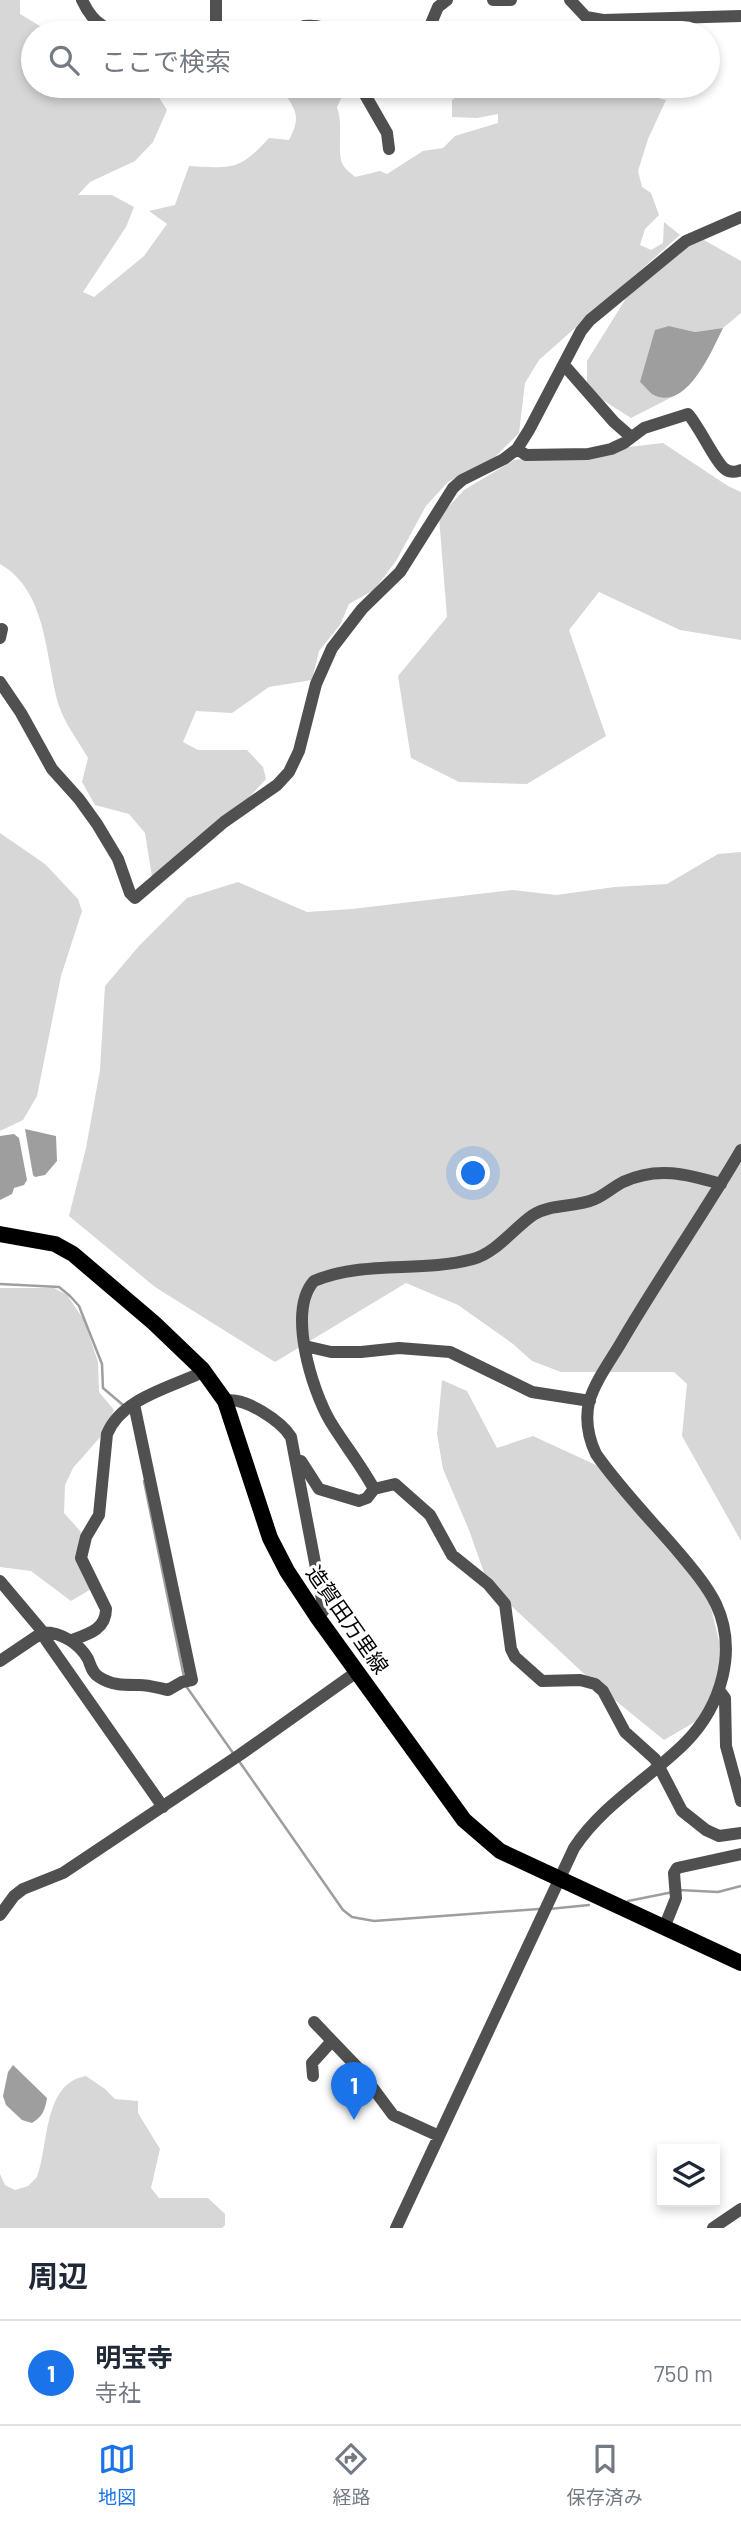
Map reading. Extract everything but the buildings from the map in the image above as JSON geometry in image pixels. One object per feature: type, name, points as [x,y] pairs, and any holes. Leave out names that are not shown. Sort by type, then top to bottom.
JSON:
[{"type":"main road","name":"造賀田万里線","points":[[0,1234],[55,1244],[73,1254],[154,1323],[202,1369],[225,1401],[270,1538],[287,1571],[464,1820],[500,1850],[558,1880],[741,1963]]},
{"type":"street","points":[[82,0],[96,21]]},
{"type":"street","points":[[216,0],[216,21]]},
{"type":"street","points":[[432,21],[438,6],[447,0]]},
{"type":"street","points":[[493,0],[512,0]]},
{"type":"street","points":[[570,0],[586,17],[603,20],[741,16]]},
{"type":"street","points":[[367,98],[387,133],[389,149]]},
{"type":"street","points":[[0,682],[21,713],[52,769],[97,824],[118,859],[130,893],[135,898],[224,822],[277,785],[289,772],[299,751],[316,684],[332,649],[362,610],[400,572],[453,488],[462,480],[517,449],[581,331],[590,320],[686,240],[741,217]]},
{"type":"street","points":[[564,365],[614,422],[630,436]]},
{"type":"street","points":[[517,449],[526,455],[588,454],[611,449],[644,428],[688,414],[724,469],[734,472],[741,470]]},
{"type":"street","points":[[397,2228],[558,1880],[583,1833],[699,1727],[719,1690],[726,1654],[724,1631],[716,1605],[699,1578],[596,1454],[588,1431],[590,1401],[635,1319],[741,1150]]},
{"type":"street","points":[[374,1489],[329,1419],[313,1382],[302,1321],[305,1296],[314,1281],[346,1271],[452,1264],[476,1259],[536,1213],[547,1208],[594,1199],[622,1182],[660,1171],[682,1172],[722,1184]]},
{"type":"street","points":[[305,1346],[331,1352],[399,1348],[450,1352],[532,1392],[590,1401]]},
{"type":"street","points":[[72,1640],[92,1632],[103,1624],[106,1618],[106,1609],[81,1558],[86,1537],[99,1515],[107,1434],[119,1414],[134,1404],[196,1375],[202,1369]]},
{"type":"street","points":[[225,1401],[233,1399],[274,1418],[285,1426],[291,1437],[298,1462],[324,1610],[318,1618]]},
{"type":"street","points":[[0,1661],[43,1632],[72,1640],[82,1651],[94,1674],[114,1684],[168,1690],[192,1680],[134,1404]]},
{"type":"street","points":[[298,1462],[301,1461],[305,1465],[309,1477],[319,1489],[359,1501],[367,1498],[374,1489],[395,1484],[430,1516],[452,1555],[488,1584],[505,1604],[511,1649],[515,1657],[542,1681],[580,1681],[595,1684],[604,1690],[625,1732],[659,1765],[682,1811],[693,1821],[719,1836],[741,1833]]},
{"type":"street","points":[[0,1581],[43,1632],[163,1807]]},
{"type":"street","points":[[0,1914],[23,1889],[63,1873],[358,1671]]},
{"type":"street","points":[[719,1690],[725,1698],[726,1746],[741,1801]]},
{"type":"street","points":[[664,1928],[676,1893],[674,1873],[677,1868],[741,1854]]},
{"type":"street","points":[[314,2022],[358,2068],[393,2115],[439,2136]]},
{"type":"street","points":[[313,2076],[312,2063],[331,2042]]},
{"type":"street","points":[[713,2228],[741,2209]]},
{"type":"shaded area","points":[[0,0],[20,0],[20,14],[32,21],[21,21],[21,98],[159,98],[167,110],[153,142],[135,161],[90,182],[78,195],[112,195],[134,207],[126,227],[83,292],[94,297],[144,256],[167,224],[149,211],[175,205],[189,166],[234,166],[249,157],[269,138],[289,140],[296,118],[288,98],[341,98],[337,107],[341,160],[355,177],[380,171],[387,174],[423,151],[443,148],[455,136],[498,123],[498,114],[477,118],[452,117],[452,100],[455,98],[666,100],[648,139],[638,171],[642,187],[651,193],[659,215],[645,229],[640,245],[651,250],[663,243],[664,222],[680,235],[539,360],[525,383],[519,433],[495,457],[448,482],[426,506],[396,561],[374,590],[349,604],[340,625],[319,651],[312,680],[269,687],[232,713],[196,711],[183,742],[198,750],[247,750],[263,767],[266,779],[243,804],[152,877],[145,833],[129,814],[95,805],[82,782],[88,758],[59,706],[36,608],[28,591],[16,576],[0,564]]},
{"type":"shaded area","points":[[697,236],[741,261],[741,313],[723,328],[695,332],[669,326],[653,394],[676,395],[631,418],[587,390],[587,361],[638,279]]},
{"type":"shaded area","points":[[669,326],[695,332],[723,328],[705,364],[687,388],[664,398],[652,394],[640,382],[655,330]]},
{"type":"shaded area","points":[[663,443],[741,492],[741,640],[680,630],[599,592],[569,630],[606,736],[527,784],[459,782],[411,758],[398,676],[447,617],[439,517],[464,490],[514,460]]},
{"type":"shaded area","points":[[0,833],[45,864],[78,899],[82,911],[61,976],[37,1096],[23,1120],[0,1131]]},
{"type":"shaded area","points":[[741,852],[741,1541],[682,1436],[687,1384],[674,1372],[561,1372],[532,1361],[458,1305],[406,1283],[275,1362],[155,1287],[69,1216],[86,1148],[100,1070],[105,986],[139,946],[187,898],[238,882],[307,912],[513,890],[556,895],[615,887],[667,884],[718,854]]},
{"type":"shaded area","points":[[25,1129],[56,1136],[57,1161],[45,1175],[33,1175]]},
{"type":"shaded area","points":[[14,1134],[19,1138],[27,1180],[24,1185],[14,1188],[12,1194],[0,1200],[0,1136]]},
{"type":"shaded area","points":[[0,1288],[54,1288],[67,1295],[84,1320],[98,1362],[99,1392],[114,1410],[103,1434],[73,1468],[65,1485],[64,1513],[81,1532],[79,1562],[91,1589],[71,1601],[31,1571],[0,1567]]},
{"type":"shaded area","points":[[442,1380],[467,1391],[497,1448],[533,1436],[609,1471],[706,1587],[725,1666],[707,1715],[664,1740],[595,1684],[488,1584],[443,1469],[437,1434]]},
{"type":"shaded area","points":[[13,2065],[47,2098],[43,2112],[32,2123],[22,2120],[6,2105],[3,2096],[8,2072]]},
{"type":"shaded area","points":[[86,2076],[115,2099],[138,2101],[138,2113],[160,2149],[151,2188],[159,2198],[208,2198],[225,2214],[225,2225],[222,2228],[0,2228],[0,2174],[5,2185],[15,2190],[28,2186],[37,2177],[55,2103],[62,2090],[72,2081]]},
{"type":"waterway","points":[[0,1284],[59,1287],[70,1296],[79,1306],[102,1364],[103,1388],[123,1405]]},
{"type":"waterway","points":[[144,1481],[184,1677]]},
{"type":"waterway","points":[[186,1686],[233,1753]]},
{"type":"waterway","points":[[239,1761],[343,1910],[352,1917],[374,1921],[539,1909]]},
{"type":"waterway","points":[[679,1890],[718,1892],[741,1886]]},
{"type":"waterway","points":[[628,1901],[673,1892]]},
{"type":"waterway","points":[[549,1909],[589,1905]]},
{"type":"place","name":"明宝寺","points":[[354,2120]]}]
